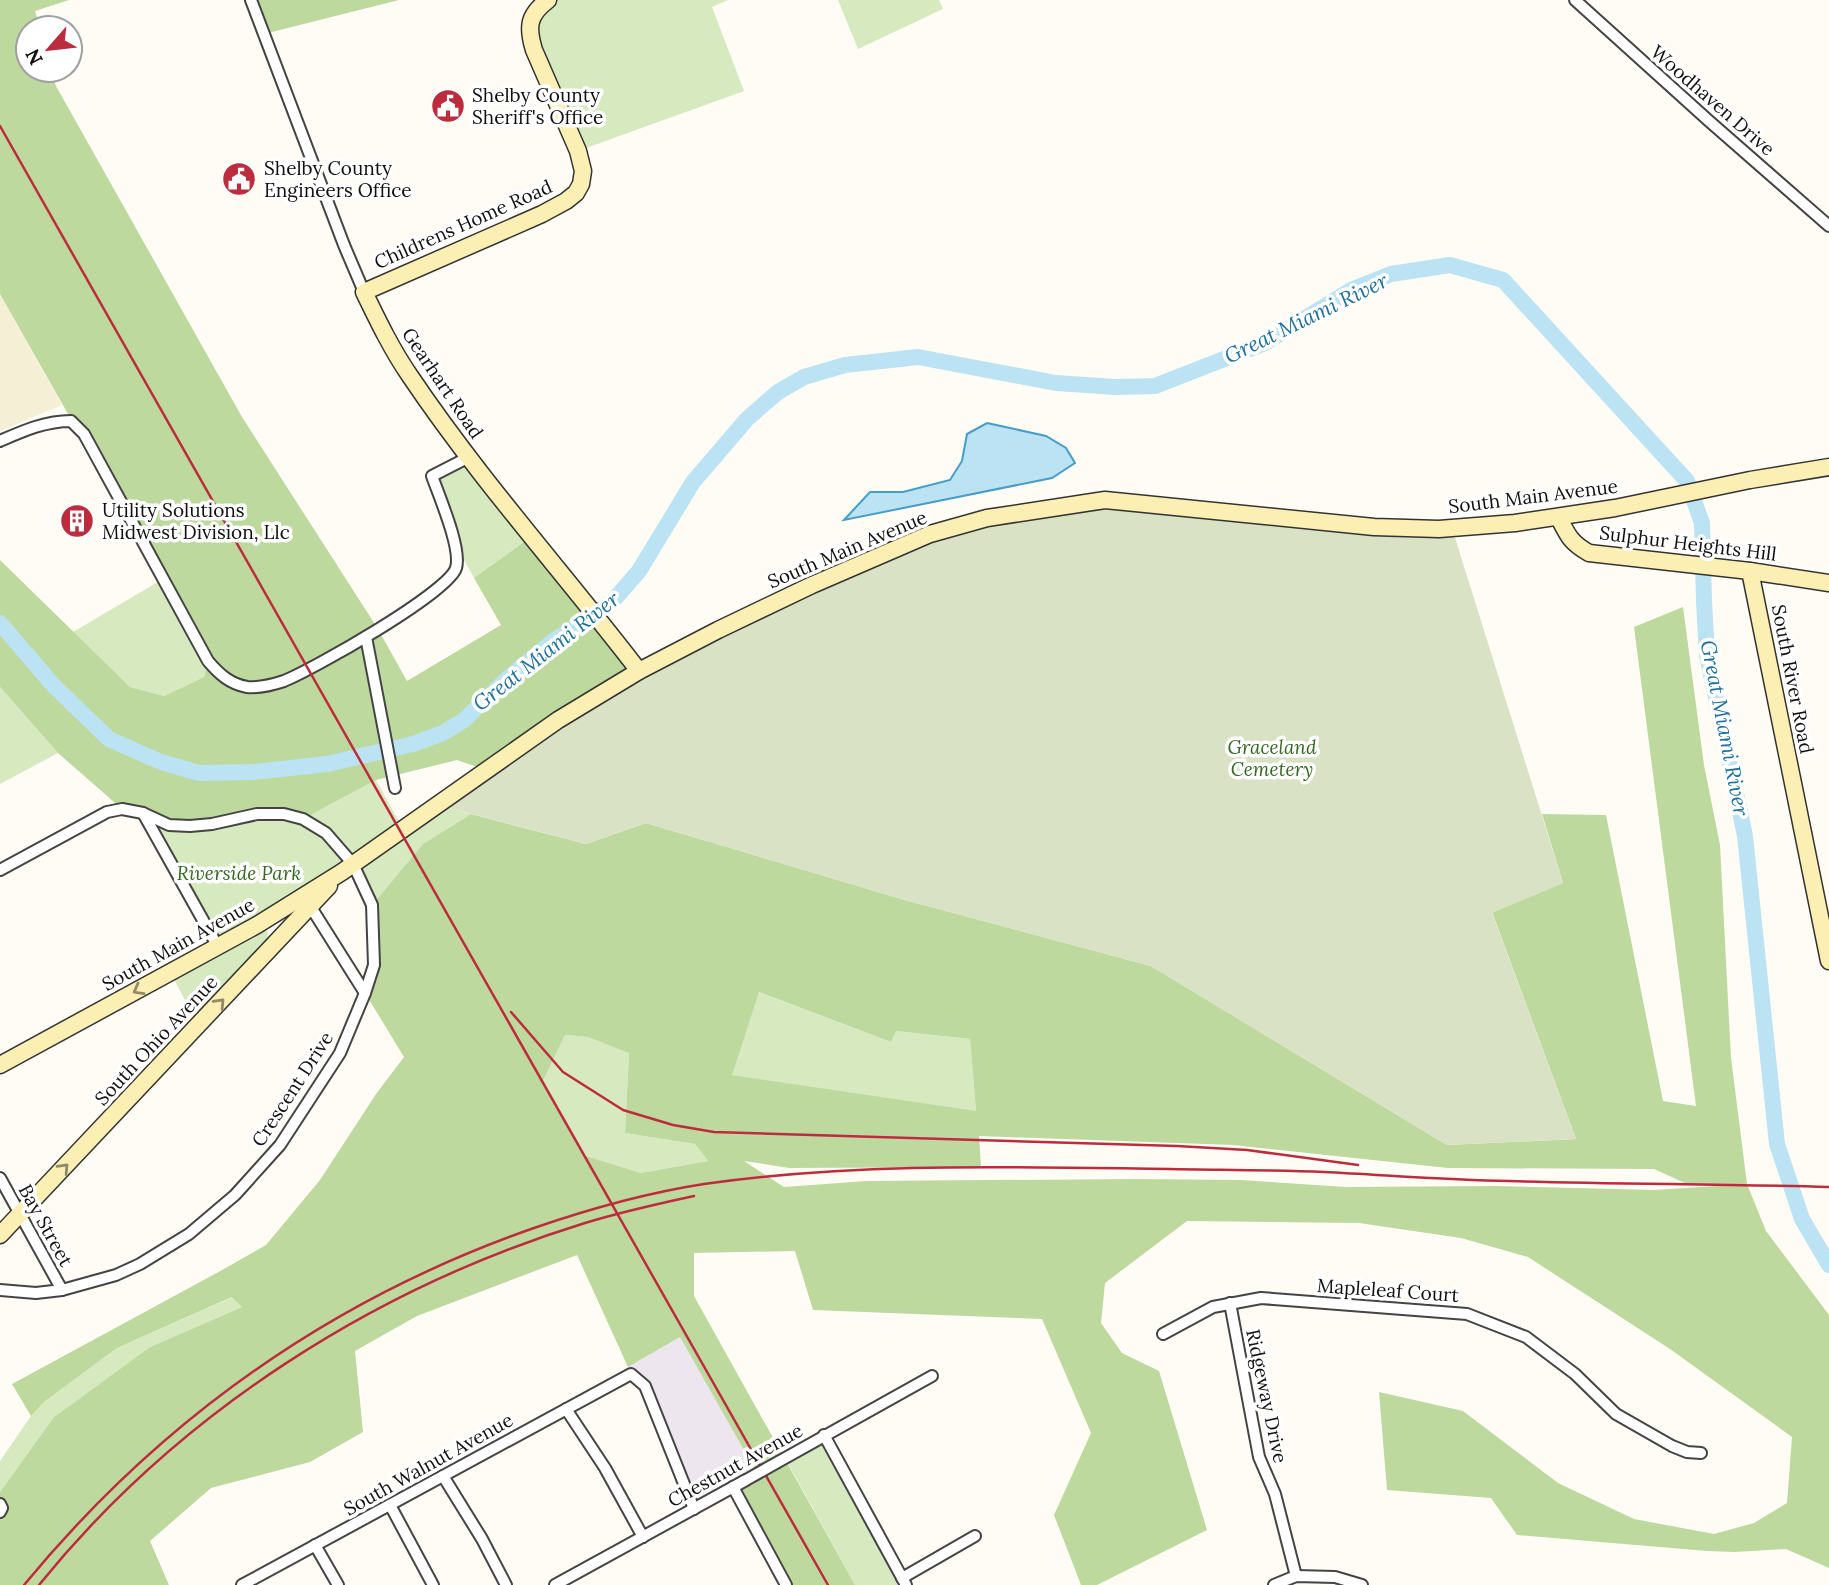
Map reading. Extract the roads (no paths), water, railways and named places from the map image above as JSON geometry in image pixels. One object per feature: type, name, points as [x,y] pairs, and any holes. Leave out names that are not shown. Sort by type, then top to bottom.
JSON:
[{"type":"main road","name":"Childrens Home Road","points":[[364,292],[542,214],[576,193],[583,171],[579,151],[530,37],[530,24],[534,13],[548,0]]},
{"type":"main road","name":"Gearhart Road","points":[[364,292],[409,375],[469,457],[639,671]]},
{"type":"main road","name":"South Main Avenue","points":[[0,1065],[257,925],[307,901],[347,868],[558,720],[639,671],[718,630],[930,534],[987,518],[1105,500],[1374,527],[1439,529],[1559,517],[1829,467]]},
{"type":"main road","name":"Sulphur Heights Hill","points":[[1559,517],[1567,536],[1575,545],[1589,553],[1750,571],[1829,583]]},
{"type":"main road","name":"South River Road","points":[[1750,571],[1829,961]]},
{"type":"main road","name":"South Ohio Avenue","points":[[0,1236],[307,901]]},
{"type":"street","name":"Gearhart Road","points":[[251,0],[364,292]]},
{"type":"street","name":"Woodhaven Drive","points":[[1575,0],[1829,226]]},
{"type":"street","points":[[0,442],[27,429],[55,421],[71,421],[85,434],[208,661],[220,675],[233,683],[248,687],[284,681],[311,668],[366,637],[451,578],[457,567],[457,550],[432,476],[469,457]]},
{"type":"street","points":[[366,637],[395,788]]},
{"type":"street","name":"Crescent Drive","points":[[0,870],[107,812],[122,808],[142,813],[169,825],[190,826],[257,814],[284,814],[303,819],[326,833],[372,905],[374,965],[366,993],[340,1054],[280,1145],[235,1195],[189,1234],[141,1264],[116,1275],[62,1290],[36,1293],[0,1290]]},
{"type":"street","points":[[142,813],[218,947]]},
{"type":"street","points":[[307,901],[366,993]]},
{"type":"street","name":"Bay Street","points":[[0,1178],[62,1290]]},
{"type":"street","name":"Mapleleaf Court","points":[[1163,1334],[1213,1307],[1261,1298],[1467,1314],[1526,1337],[1575,1374],[1616,1413],[1672,1446],[1687,1452],[1701,1453]]},
{"type":"street","name":"Ridgeway Drive","points":[[1230,1303],[1259,1457],[1275,1494],[1296,1576]]},
{"type":"street","name":"South Walnut Avenue","points":[[242,1585],[631,1374],[645,1385],[694,1509]]},
{"type":"street","name":"Chestnut Avenue","points":[[555,1585],[932,1376]]},
{"type":"street","points":[[566,1409],[605,1468],[643,1536]]},
{"type":"street","points":[[824,1435],[904,1581],[975,1536]]},
{"type":"street","points":[[443,1476],[506,1585]]},
{"type":"street","points":[[733,1487],[786,1585]]},
{"type":"street","points":[[390,1505],[433,1585]]},
{"type":"street","points":[[315,1545],[338,1585]]},
{"type":"street","points":[[1274,1585],[1296,1576],[1335,1577],[1362,1585]]},
{"type":"water","points":[[987,423],[1046,436],[1066,448],[1075,463],[1052,478],[844,520],[870,492],[903,492],[950,480],[962,461],[967,434]]},
{"type":"waterway","name":"Great Miami River","points":[[0,623],[53,685],[109,739],[161,762],[199,773],[254,772],[327,764],[413,744],[443,733],[464,720],[508,678],[552,642],[612,602],[639,571],[693,482],[747,419],[778,392],[804,377],[845,365],[918,357],[1056,383],[1116,387],[1155,386],[1265,343],[1351,290],[1391,274],[1450,265],[1503,280],[1687,481],[1702,523],[1707,655],[1745,836],[1777,1144],[1802,1219],[1829,1265]]},
{"type":"railway","points":[[0,126],[828,1585]]},
{"type":"railway","points":[[511,1012],[563,1072],[623,1110],[673,1125],[714,1132],[1247,1150],[1358,1165]]},
{"type":"railway","points":[[24,1585],[77,1525],[133,1469],[192,1418],[254,1371],[320,1328],[388,1290],[459,1257],[555,1221],[661,1192],[704,1184],[820,1172],[994,1167],[1286,1171],[1486,1180],[1829,1187]]},
{"type":"railway","points":[[39,1585],[94,1523],[153,1465],[217,1412],[285,1364],[356,1321],[430,1283],[507,1250],[585,1223],[694,1196]]},
{"type":"place","name":"Shelby County Sheriff's Office","points":[[448,106]]},
{"type":"place","name":"Shelby County Engineers Office","points":[[239,179]]},
{"type":"place","name":"Utility Solutions Midwest Division, Llc","points":[[77,521]]},
{"type":"park label","name":"Graceland Cemetery","points":[[1272,758]]},
{"type":"park label","name":"Riverside Park","points":[[239,873]]}]
